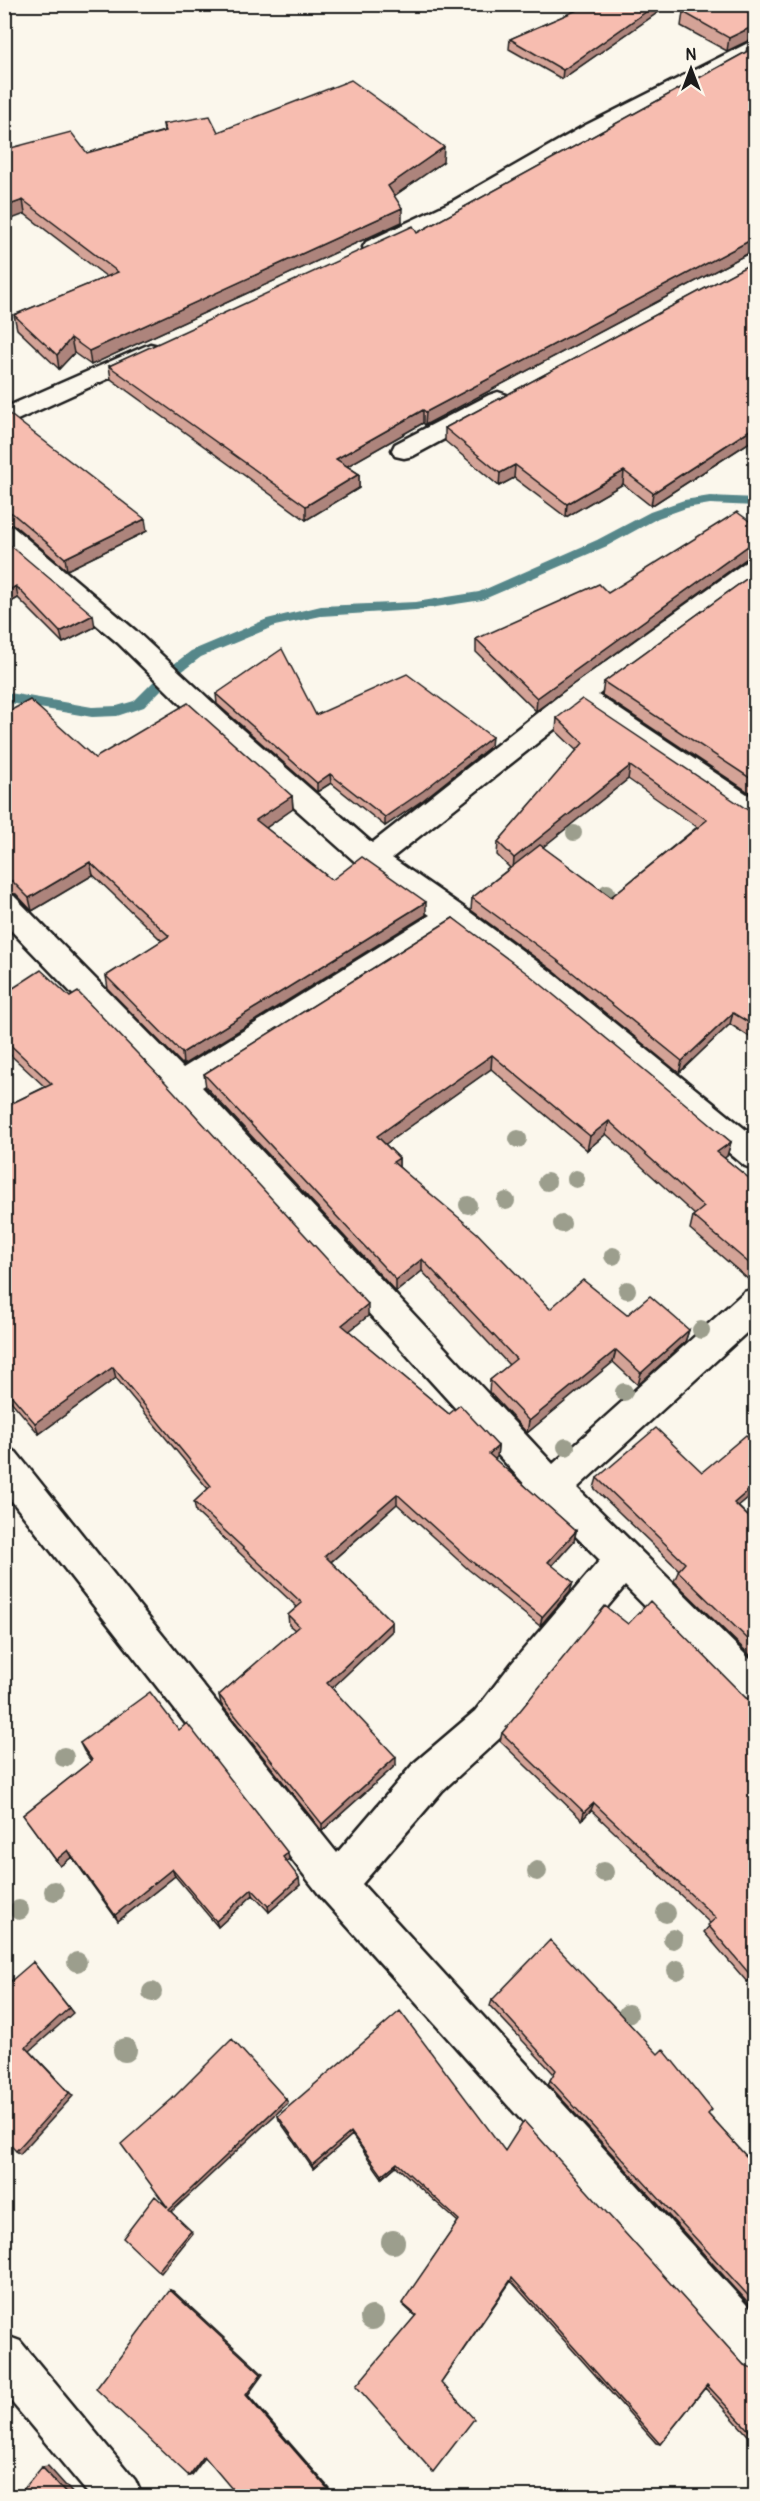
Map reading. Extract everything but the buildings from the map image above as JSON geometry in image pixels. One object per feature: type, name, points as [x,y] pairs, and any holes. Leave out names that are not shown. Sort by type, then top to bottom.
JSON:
[{"type":"street","points":[[354,256],[461,207],[592,131],[756,45]]},
{"type":"street","points":[[4,418],[174,340]]},
{"type":"street","points":[[404,450],[518,389]]},
{"type":"street","points":[[4,533],[127,637],[217,723],[371,858],[543,982],[756,1157]]},
{"type":"street","points":[[371,858],[579,695],[756,567]]},
{"type":"street","points":[[579,695],[756,814]]},
{"type":"street","points":[[4,904],[180,1085],[552,1488],[756,1692]]},
{"type":"street","points":[[180,1085],[453,915]]},
{"type":"street","points":[[552,1488],[756,1302]]},
{"type":"street","points":[[4,1463],[336,1884],[756,2348]]},
{"type":"street","points":[[336,1884],[428,1777],[488,1724],[525,1676],[624,1559]]},
{"type":"street","points":[[4,2357],[119,2496]]},
{"type":"waterway","points":[[4,697],[92,712],[117,711],[139,704],[167,676],[196,654],[272,622],[321,611],[416,606],[482,596],[602,543],[654,515],[684,504],[710,500],[756,502]]}]
